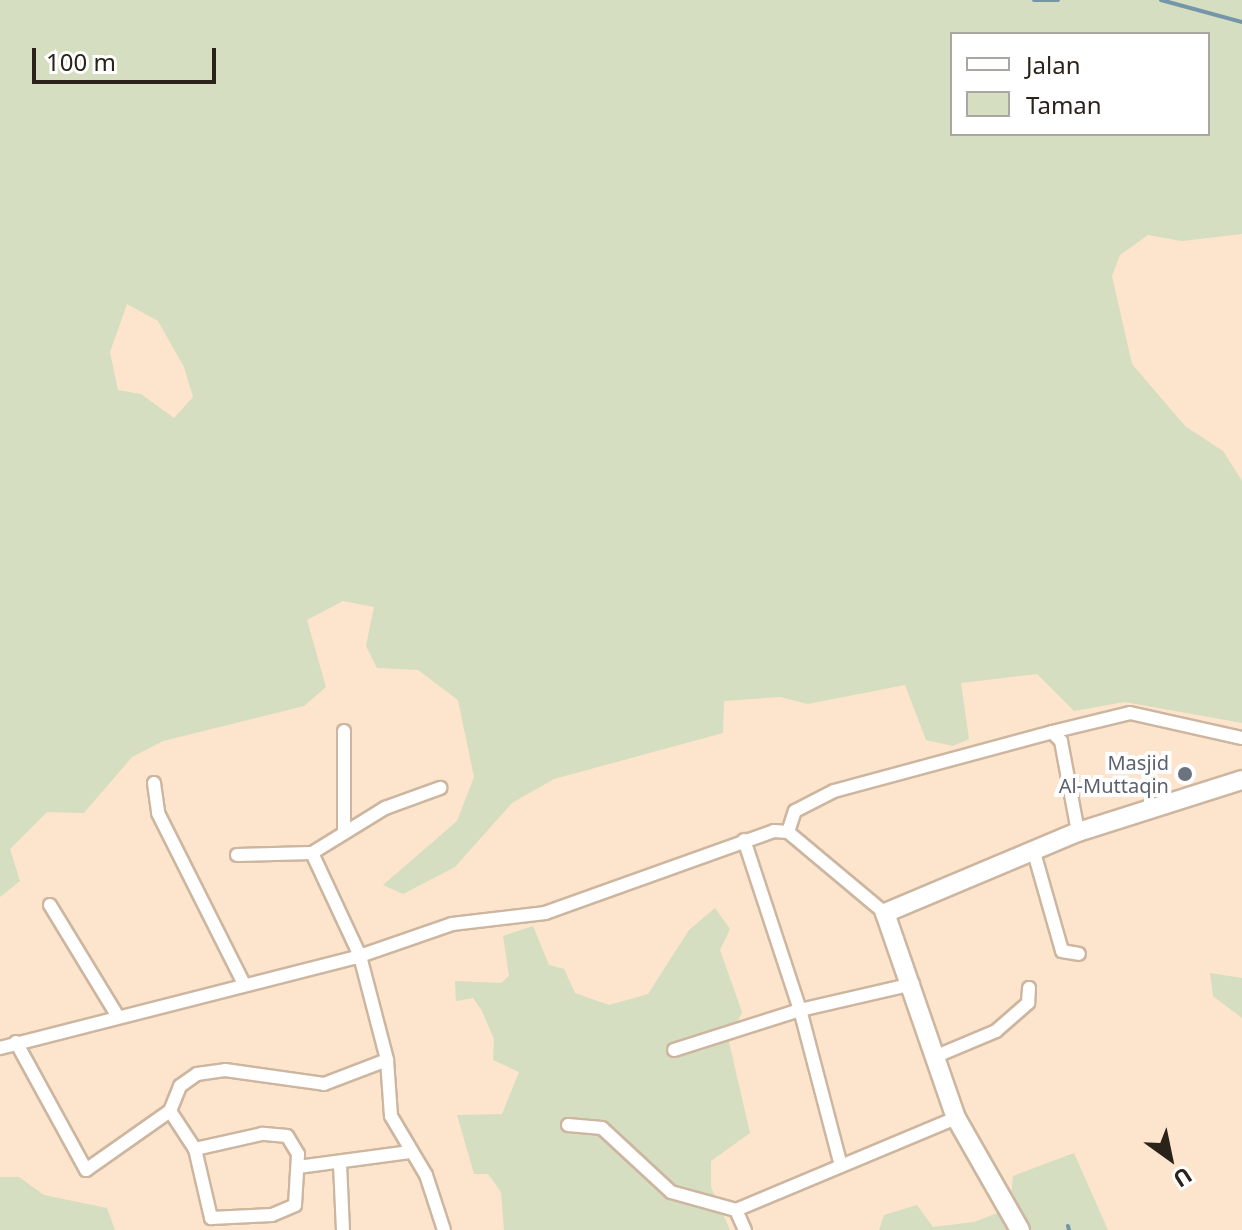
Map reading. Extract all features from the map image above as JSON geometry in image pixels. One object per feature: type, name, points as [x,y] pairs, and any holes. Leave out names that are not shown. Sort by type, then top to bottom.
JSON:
[{"type":"main road","points":[[1020,1230],[956,1118],[939,1055],[885,913],[1078,832],[1240,784]]},
{"type":"street","points":[[788,832],[795,811],[834,791],[1130,713],[1242,738]]},
{"type":"street","points":[[344,731],[344,830]]},
{"type":"street","points":[[1052,732],[1061,741],[1078,832]]},
{"type":"street","points":[[154,783],[158,813],[243,982]]},
{"type":"street","points":[[237,855],[312,853],[344,830],[440,788]]},
{"type":"street","points":[[0,1048],[243,982],[360,956],[452,924],[545,913],[744,840],[788,832]]},
{"type":"street","points":[[788,832],[885,913]]},
{"type":"street","points":[[744,840],[800,1010],[840,1162]]},
{"type":"street","points":[[1033,849],[1062,951],[1079,954]]},
{"type":"street","points":[[312,853],[360,956],[387,1060],[391,1116],[426,1175],[444,1230]]},
{"type":"street","points":[[50,905],[117,1015]]},
{"type":"street","points":[[674,1050],[800,1010],[913,984]]},
{"type":"street","points":[[939,1055],[996,1031],[1028,1003],[1029,988]]},
{"type":"street","points":[[16,1042],[82,1169],[97,1168],[170,1111],[180,1086],[197,1074],[225,1070],[324,1084],[387,1060]]},
{"type":"street","points":[[170,1111],[195,1149],[215,1220],[292,1209],[298,1167],[287,1136],[254,1135],[195,1149]]},
{"type":"street","points":[[568,1125],[602,1128],[671,1192],[736,1210],[840,1162],[956,1118]]},
{"type":"street","points":[[298,1167],[340,1164],[410,1152]]},
{"type":"street","points":[[340,1164],[343,1230]]},
{"type":"street","points":[[736,1210],[745,1230]]},
{"type":"green space","points":[[0,0],[1242,0],[1242,234],[1182,241],[1148,235],[1120,255],[1112,276],[1132,364],[1185,426],[1223,451],[1242,481],[1242,723],[1125,702],[1074,711],[1037,674],[961,683],[969,739],[953,746],[926,740],[905,685],[808,704],[780,697],[724,701],[723,733],[554,779],[512,803],[455,867],[403,894],[383,885],[457,821],[474,777],[458,700],[418,670],[377,668],[366,646],[374,607],[343,601],[307,620],[326,687],[304,706],[163,741],[132,757],[84,813],[47,812],[10,849],[20,881],[0,897]],"holes":[[[127,304],[158,321],[184,367],[193,397],[174,418],[141,394],[118,390],[110,352]]]},
{"type":"green space","points":[[715,908],[730,929],[720,950],[742,1012],[729,1042],[750,1133],[711,1161],[711,1187],[730,1230],[504,1230],[501,1192],[488,1174],[474,1174],[457,1115],[502,1114],[519,1072],[493,1060],[494,1039],[482,1011],[473,998],[456,1001],[455,981],[501,983],[509,976],[503,936],[533,926],[549,965],[564,969],[575,993],[609,1005],[648,994],[689,930]]},
{"type":"green space","points":[[1210,973],[1242,978],[1242,1018],[1213,996]]},
{"type":"green space","points":[[1074,1153],[1108,1230],[879,1230],[884,1215],[917,1205],[933,1227],[974,1222],[1010,1208],[1013,1176]]},
{"type":"green space","points":[[0,1177],[19,1177],[44,1195],[107,1208],[115,1230],[0,1230]]},
{"type":"waterway","points":[[1034,0],[1058,0]]},
{"type":"waterway","points":[[1161,0],[1242,22]]},
{"type":"waterway","points":[[1068,1226],[1069,1230]]},
{"type":"place","name":"Masjid Al-Muttaqin","points":[[1185,774]]}]
